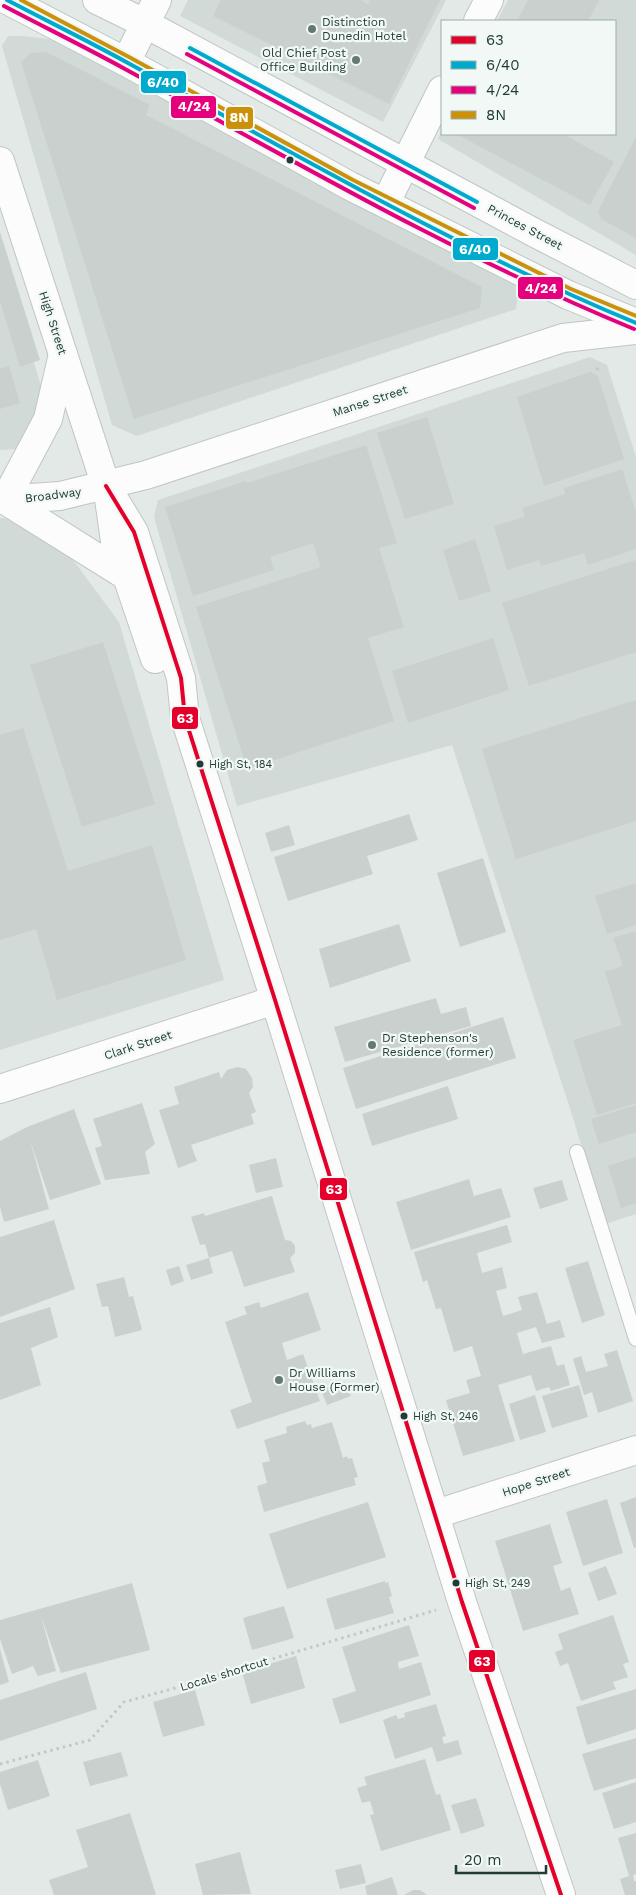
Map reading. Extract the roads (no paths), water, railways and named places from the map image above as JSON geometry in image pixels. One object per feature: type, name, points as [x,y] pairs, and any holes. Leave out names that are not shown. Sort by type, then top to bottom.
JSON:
[{"type":"street","points":[[7,0],[126,62],[350,186],[386,202],[568,295],[636,323]]},
{"type":"street","name":"Princes Street","points":[[97,0],[636,284]]},
{"type":"street","points":[[126,62],[157,0]]},
{"type":"street","points":[[478,20],[488,0]]},
{"type":"street","points":[[386,202],[441,92]]},
{"type":"street","name":"High Street","points":[[0,161],[106,486],[115,541],[163,683],[185,718]]},
{"type":"street","name":"Manse Street","points":[[106,486],[146,475],[563,338],[636,330]]},
{"type":"street","points":[[63,354],[48,419],[2,500],[128,577]]},
{"type":"street","name":"High Street","points":[[106,486],[134,532],[181,678],[185,718],[275,1000],[462,1602],[561,1895]]},
{"type":"street","name":"Broadway","points":[[2,500],[60,496],[106,486]]},
{"type":"street","name":"Clark Street","points":[[0,1088],[275,1000]]},
{"type":"street","name":"Hope Street","points":[[436,1514],[636,1450]]},
{"type":"lane","points":[[577,1152],[636,1339]]},
{"type":"place","name":"Distinction Dunedin Hotel","points":[[312,29]]},
{"type":"place","name":"Old Chief Post Office Building","points":[[356,60]]},
{"type":"place","name":"High St, 184","points":[[200,764]]},
{"type":"place","name":"Dr Stephenson's Residence (former)","points":[[372,1045]]},
{"type":"place","name":"Dr Williams House (Former)","points":[[279,1380]]},
{"type":"place","name":"High St, 246","points":[[404,1416]]},
{"type":"place","name":"High St, 249","points":[[456,1583]]}]
